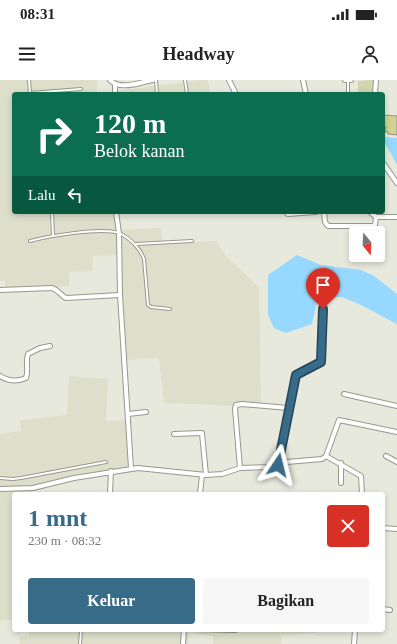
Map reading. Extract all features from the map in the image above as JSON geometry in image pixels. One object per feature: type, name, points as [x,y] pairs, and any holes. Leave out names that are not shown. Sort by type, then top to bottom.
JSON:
[{"type":"street","points":[[110,80],[115,85],[154,80]]},
{"type":"street","points":[[229,80],[235,92]]},
{"type":"street","points":[[303,80],[306,92]]},
{"type":"street","points":[[374,92],[376,80]]},
{"type":"street","points":[[115,85],[115,92]]},
{"type":"street","points":[[385,166],[397,183]]},
{"type":"street","points":[[116,214],[120,233],[120,295],[131,468]]},
{"type":"street","points":[[324,214],[324,222],[328,226],[349,226]]},
{"type":"street","points":[[372,214],[376,217],[397,217]]},
{"type":"street","points":[[374,226],[376,217]]},
{"type":"street","points":[[0,290],[52,288],[57,289],[62,296],[66,298],[120,295]]},
{"type":"street","points":[[278,465],[288,408],[296,375],[321,362],[323,309]]},
{"type":"street","points":[[0,376],[11,381],[26,378],[28,375],[28,354],[40,348],[50,346]]},
{"type":"street","points":[[344,394],[397,406]]},
{"type":"street","points":[[240,468],[236,406],[242,404],[288,408]]},
{"type":"street","points":[[128,414],[146,412]]},
{"type":"street","points":[[0,489],[33,488],[74,478],[131,468],[166,470],[204,475],[222,474],[240,468],[273,467],[287,462],[322,459],[326,456],[339,420],[397,432]]},
{"type":"street","points":[[174,434],[202,433],[204,475],[200,492]]},
{"type":"street","points":[[326,456],[362,476],[362,492]]},
{"type":"street","points":[[386,456],[397,462]]},
{"type":"street","points":[[341,464],[341,483]]},
{"type":"street","points":[[110,492],[111,471]]},
{"type":"street","points":[[33,488],[34,492]]},
{"type":"street","points":[[385,528],[397,529]]},
{"type":"street","points":[[385,609],[390,610]]},
{"type":"street","points":[[183,644],[184,632]]},
{"type":"street","points":[[354,644],[355,632]]},
{"type":"lane","points":[[29,80],[30,92]]},
{"type":"lane","points":[[154,80],[157,92]]},
{"type":"lane","points":[[185,80],[187,92]]},
{"type":"lane","points":[[348,80],[348,92]]},
{"type":"lane","points":[[43,92],[81,89]]},
{"type":"lane","points":[[52,214],[53,236]]},
{"type":"lane","points":[[30,241],[53,236],[103,232],[120,233],[135,244],[144,259],[148,305],[151,307],[170,308]]},
{"type":"lane","points":[[135,244],[192,241]]},
{"type":"lane","points":[[0,478],[17,478],[106,462]]},
{"type":"lane","points":[[80,644],[81,632]]},
{"type":"shaded area","points":[[0,80],[97,80],[97,92],[12,92],[12,214],[115,214],[117,230],[160,228],[163,243],[216,241],[226,256],[259,287],[261,407],[164,403],[159,358],[121,360],[117,255],[93,256],[92,271],[70,272],[69,286],[6,291],[5,281],[0,281]]},
{"type":"shaded area","points":[[208,80],[210,92],[116,92]]},
{"type":"shaded area","points":[[69,376],[108,379],[106,421],[127,420],[132,468],[83,473],[31,486],[32,492],[12,492],[12,619],[0,621],[0,434],[21,431],[20,420],[67,415]]},
{"type":"shaded area","points":[[29,632],[316,632],[281,635],[281,644],[213,644],[213,636],[189,633],[188,644],[20,644],[19,637],[29,636]]},
{"type":"green space","points":[[374,80],[373,92],[358,92],[358,81]]},
{"type":"water","points":[[385,137],[397,138],[397,165],[385,143]]},
{"type":"water","points":[[297,255],[321,265],[361,270],[374,276],[397,294],[397,324],[342,297],[318,297],[312,324],[286,333],[274,328],[268,315],[268,275]]},
{"type":"building","points":[[385,115],[397,116],[397,135],[388,134],[388,132],[385,132]]},
{"type":"route","points":[[278,465],[288,408],[296,374],[321,362],[323,309]]}]
